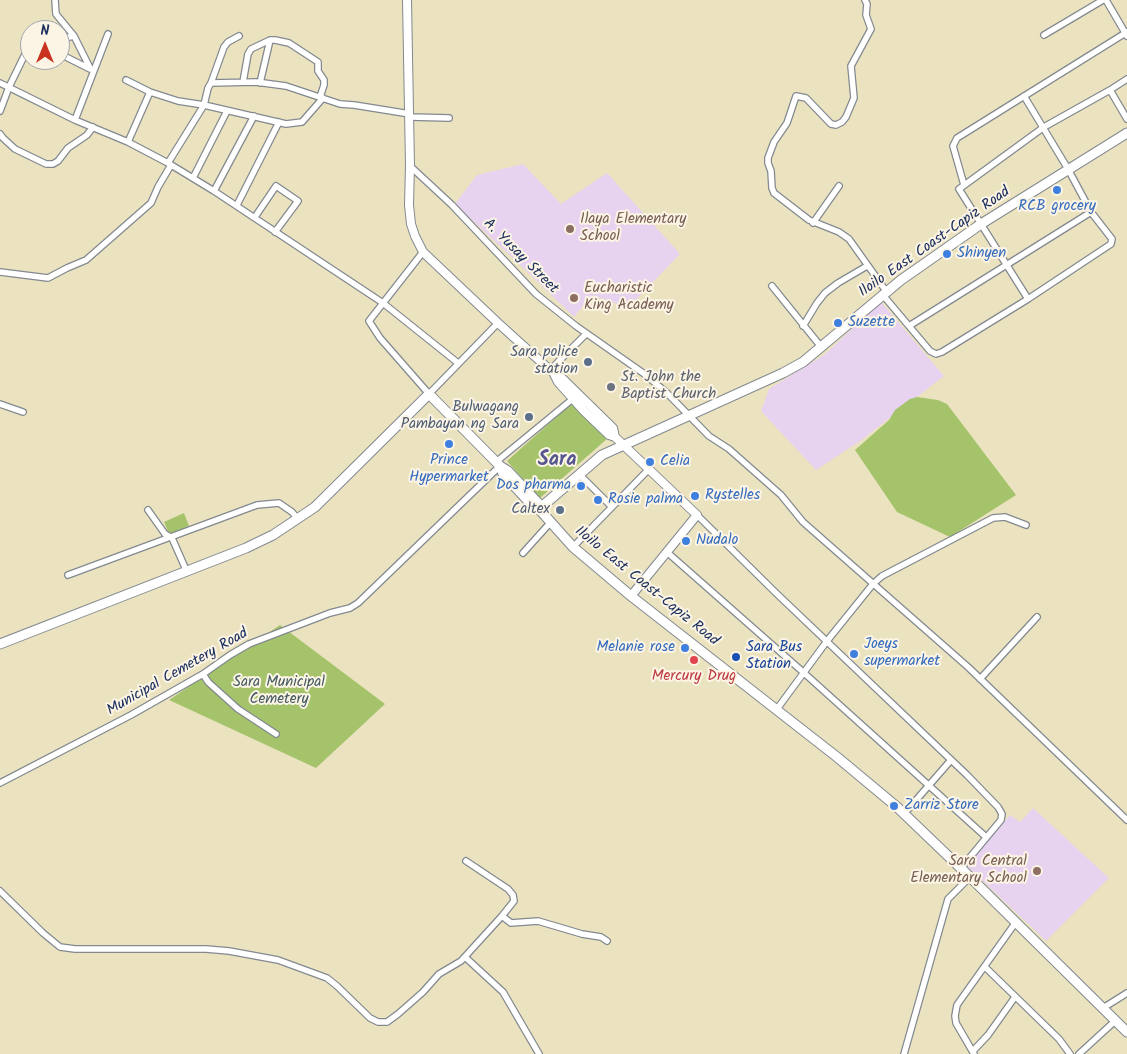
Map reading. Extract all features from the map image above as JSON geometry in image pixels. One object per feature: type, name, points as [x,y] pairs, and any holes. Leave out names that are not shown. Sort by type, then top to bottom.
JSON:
[{"type":"main road","name":"Iloilo East Coast-Capiz Road","points":[[1127,133],[1068,168],[981,224],[884,293],[822,348],[803,362],[783,373],[622,444],[602,455],[540,507],[550,523],[573,547],[631,596],[777,709],[904,814],[970,876],[1127,1032]]},
{"type":"main road","points":[[0,644],[187,572],[273,535],[315,507],[429,394],[498,464],[503,474],[530,503],[540,507]]},
{"type":"street","points":[[55,0],[56,14],[74,36],[92,70]]},
{"type":"street","points":[[407,0],[410,217],[415,236],[424,252],[552,372],[558,382],[575,397],[608,435],[615,437],[974,781],[1002,814],[1001,820],[961,868]]},
{"type":"street","points":[[865,0],[867,4],[866,16],[871,29],[851,66],[854,98],[846,117],[836,125],[831,124],[806,98],[796,96],[788,123],[774,142],[768,158],[774,193],[814,223],[839,232],[849,239],[884,293],[930,351],[936,354],[1028,299],[1111,244],[1112,239],[1091,212],[1068,168],[1024,96]]},
{"type":"street","points":[[964,185],[953,146],[957,138],[1126,34],[1105,0],[1044,36]]},
{"type":"street","points":[[75,120],[92,70],[108,34]]},
{"type":"street","points":[[70,37],[74,36]]},
{"type":"street","points":[[0,272],[48,278],[86,260],[151,203],[170,164],[204,105],[208,88],[224,47],[228,42],[239,36]]},
{"type":"street","points":[[126,80],[150,92],[178,101],[295,124],[302,122],[322,97],[324,85],[324,80],[318,72],[318,62],[289,43],[270,40],[252,49],[248,54],[243,82]]},
{"type":"street","points":[[260,83],[270,40]]},
{"type":"street","points":[[70,59],[92,70]]},
{"type":"street","points":[[0,111],[20,64]]},
{"type":"street","points":[[1028,299],[959,189],[1044,127],[1127,79]]},
{"type":"street","points":[[0,82],[75,120],[128,142],[193,178],[237,205],[383,303],[458,363]]},
{"type":"street","points":[[211,83],[243,82],[286,86],[340,104],[410,116],[449,118]]},
{"type":"street","points":[[1110,90],[1127,119]]},
{"type":"street","points":[[128,142],[150,92]]},
{"type":"street","points":[[193,178],[227,111]]},
{"type":"street","points":[[214,191],[254,116]]},
{"type":"street","points":[[237,205],[279,122]]},
{"type":"street","points":[[0,134],[16,149],[46,164],[53,164],[58,161],[68,148],[87,135],[93,127]]},
{"type":"street","name":"A. Yusay Street","points":[[410,166],[452,205],[536,294],[586,334],[643,373],[666,392],[709,436],[729,448],[781,495],[803,522],[980,679],[1127,820]]},
{"type":"street","points":[[255,217],[276,186],[298,201],[275,232]]},
{"type":"street","points":[[814,223],[839,186]]},
{"type":"street","points":[[909,326],[1091,212]]},
{"type":"street","points":[[424,252],[370,318],[370,324],[429,394],[498,323]]},
{"type":"street","points":[[803,326],[816,303],[825,293],[867,266]]},
{"type":"street","points":[[772,286],[822,348]]},
{"type":"street","points":[[552,372],[586,334]]},
{"type":"street","name":"Municipal Cemetery Road","points":[[0,783],[131,715],[203,674],[249,644],[330,613],[350,608],[358,603],[498,464],[575,397]]},
{"type":"street","points":[[0,404],[23,412]]},
{"type":"street","points":[[573,547],[648,470]]},
{"type":"street","points":[[579,474],[612,507]]},
{"type":"street","points":[[68,575],[105,560],[172,538],[200,525],[257,504],[279,503],[298,519]]},
{"type":"street","points":[[148,510],[165,534],[172,538],[187,572]]},
{"type":"street","points":[[631,596],[668,553],[697,515]]},
{"type":"street","points":[[777,709],[827,641],[873,584],[882,576],[993,518],[1005,517],[1026,525]]},
{"type":"street","points":[[523,553],[550,523]]},
{"type":"street","points":[[668,553],[986,837]]},
{"type":"street","points":[[980,679],[1037,616]]},
{"type":"street","points":[[203,674],[208,682],[238,709],[276,734]]},
{"type":"street","points":[[904,814],[951,760]]},
{"type":"street","points":[[0,891],[43,933],[60,946],[75,949],[206,949],[278,960],[326,978],[370,1018],[378,1022],[387,1022],[423,992],[438,974],[465,957],[514,900],[513,895],[508,889],[466,861]]},
{"type":"street","points":[[904,1054],[948,899],[970,876]]},
{"type":"street","points":[[502,916],[511,923],[538,921],[582,934],[601,937],[607,941]]},
{"type":"street","points":[[1015,997],[974,1053],[956,1023],[955,1016],[958,1006],[1016,922]]},
{"type":"street","points":[[465,957],[503,992],[539,1054]]},
{"type":"street","points":[[984,967],[1058,1039],[1070,1054]]},
{"type":"street","points":[[1103,1008],[1127,993]]},
{"type":"street","points":[[1079,1054],[1115,1021]]},
{"type":"shaded area","name":"Ilaya Elementary School","points":[[523,164],[561,204],[607,173],[680,254],[628,308],[592,295],[574,317],[455,204],[477,175]]},
{"type":"shaded area","points":[[881,302],[944,376],[860,441],[816,470],[761,411],[769,389],[824,355]]},
{"type":"shaded area","name":"Sara Central Elementary School","points":[[1033,808],[1109,878],[1046,941],[966,865],[1010,815],[1020,822]]},
{"type":"green space","points":[[917,397],[938,400],[947,404],[1016,495],[950,537],[897,512],[855,450],[889,420],[895,410],[910,399]]},
{"type":"green space","points":[[573,402],[608,438],[540,498],[507,461]]},
{"type":"green space","points":[[184,513],[189,526],[169,534],[164,522]]},
{"type":"green space","name":"Sara Municipal Cemetery","points":[[280,625],[385,704],[316,768],[169,700]]},
{"type":"place","name":"RCB grocery","points":[[1057,190]]},
{"type":"place","name":"Ilaya Elementary School","points":[[570,229]]},
{"type":"place","name":"Shinyen","points":[[947,254]]},
{"type":"place","name":"Eucharistic King Academy","points":[[574,298]]},
{"type":"place","name":"Suzette","points":[[838,323]]},
{"type":"place","name":"Sara police station","points":[[588,362]]},
{"type":"place","name":"St. John the Baptist Church","points":[[611,387]]},
{"type":"place","name":"Bulwagang Pambayan ng Sara","points":[[529,417]]},
{"type":"place","name":"Prince Hypermarket","points":[[449,444]]},
{"type":"place","name":"Celia","points":[[650,462]]},
{"type":"place","name":"Dos pharma","points":[[581,486]]},
{"type":"place","name":"Rystelles","points":[[695,496]]},
{"type":"place","name":"Rosie palma","points":[[598,500]]},
{"type":"place","name":"Caltex","points":[[560,510]]},
{"type":"place","name":"Nudalo","points":[[686,541]]},
{"type":"place","name":"Melanie rose","points":[[685,648]]},
{"type":"place","name":"Joeys supermarket","points":[[854,654]]},
{"type":"place","name":"Sara Bus Station","points":[[736,657]]},
{"type":"place","name":"Mercury Drug","points":[[694,660]]},
{"type":"place","name":"Zarriz Store","points":[[894,806]]},
{"type":"place","name":"Sara Central Elementary School","points":[[1037,871]]},
{"type":"district","name":"Sara","points":[[557,462]]}]
